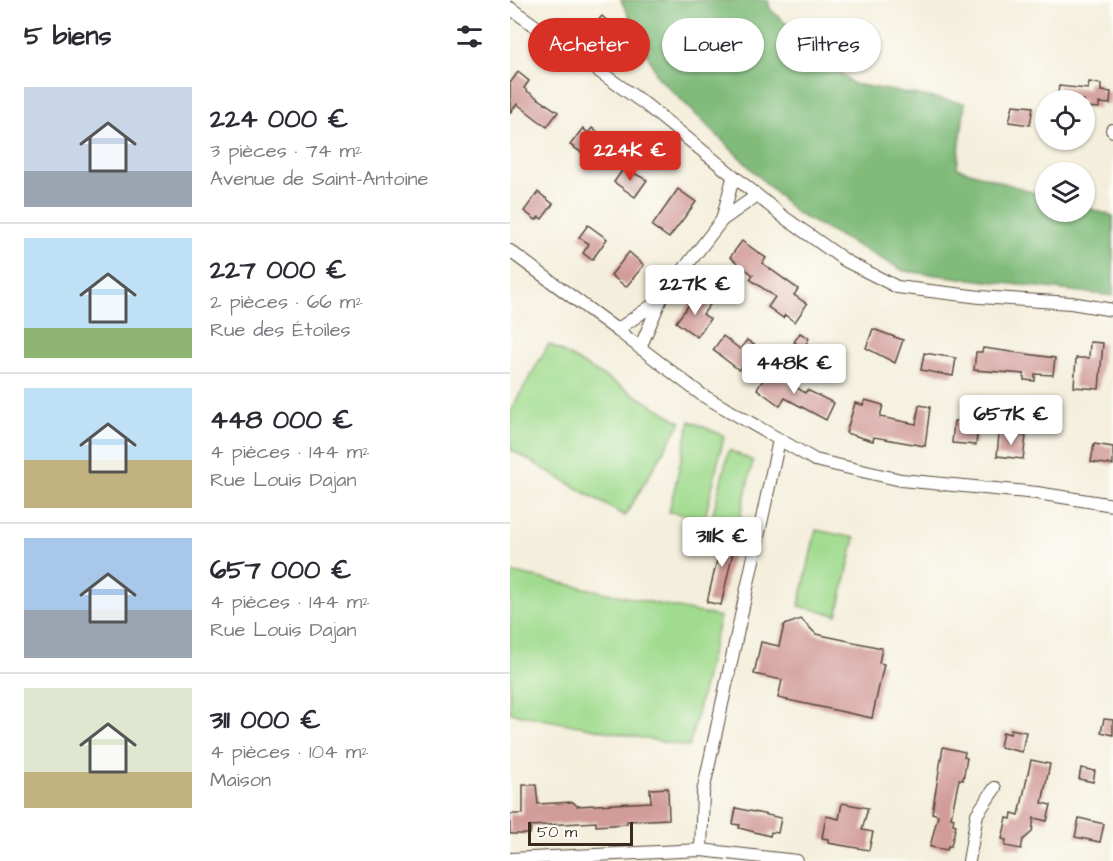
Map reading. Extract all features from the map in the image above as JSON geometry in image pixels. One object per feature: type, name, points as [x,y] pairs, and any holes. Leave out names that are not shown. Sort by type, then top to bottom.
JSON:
[{"type":"street","points":[[510,8],[645,104],[756,196],[846,261],[897,287],[1113,309]]},
{"type":"street","points":[[722,220],[733,177]]},
{"type":"street","points":[[640,348],[660,300],[722,220],[756,196]]},
{"type":"street","points":[[510,251],[702,395],[778,441],[815,460],[875,476],[1037,493],[1113,505]]},
{"type":"street","points":[[617,330],[660,300]]},
{"type":"street","points":[[701,850],[703,792],[778,441]]},
{"type":"street","points":[[969,861],[977,814],[995,788]]},
{"type":"street","points":[[510,860],[701,850],[797,861]]},
{"type":"green space","points":[[621,0],[768,0],[770,9],[780,18],[776,18],[776,72],[840,72],[853,84],[965,103],[957,168],[1035,193],[1035,222],[1095,222],[1095,210],[1113,216],[1113,296],[904,271],[796,213],[658,77],[650,60],[650,18],[630,18]]},
{"type":"green space","points":[[549,344],[681,422],[625,516],[510,449],[510,411]]},
{"type":"green space","points":[[690,421],[724,436],[705,518],[669,512]]},
{"type":"green space","points":[[729,450],[753,461],[738,526],[711,521]]},
{"type":"green space","points":[[816,530],[855,538],[837,615],[799,606]]},
{"type":"green space","points":[[510,572],[720,617],[689,747],[510,713]]},
{"type":"building","points":[[518,72],[529,81],[524,88],[527,91],[558,112],[547,127],[517,104],[510,113],[510,83]]},
{"type":"building","points":[[1089,82],[1101,84],[1101,91],[1111,92],[1110,104],[1099,103],[1099,108],[1095,108],[1095,90],[1058,90],[1059,86],[1088,89]]},
{"type":"building","points":[[1013,105],[1033,107],[1030,125],[1009,122]]},
{"type":"building","points":[[583,128],[588,133],[592,128],[604,137],[601,142],[610,149],[599,164],[570,145]]},
{"type":"building","points":[[624,168],[647,180],[635,197],[614,182]]},
{"type":"building","points":[[678,189],[696,202],[669,238],[652,226]]},
{"type":"building","points":[[538,192],[553,204],[542,219],[539,217],[536,220],[524,211]]},
{"type":"building","points":[[588,225],[607,239],[592,260],[583,253],[589,244],[579,237]]},
{"type":"building","points":[[742,241],[766,258],[762,263],[798,289],[794,295],[807,304],[795,322],[785,315],[783,318],[768,307],[775,297],[750,279],[753,275],[730,257]]},
{"type":"building","points":[[629,252],[644,265],[626,287],[611,275]]},
{"type":"building","points":[[703,295],[712,302],[703,314],[710,319],[697,337],[676,322],[694,298],[698,301]]},
{"type":"building","points":[[873,329],[903,340],[895,363],[866,348]]},
{"type":"building","points":[[800,333],[809,338],[804,348],[794,342]]},
{"type":"building","points":[[723,336],[740,349],[747,340],[757,347],[739,370],[713,350]]},
{"type":"building","points":[[1090,342],[1103,343],[1099,389],[1074,387],[1076,358],[1089,358]]},
{"type":"building","points":[[983,348],[1055,358],[1053,375],[1035,374],[1035,381],[1024,380],[1024,374],[974,370],[976,352],[982,352]]},
{"type":"building","points":[[924,353],[956,358],[953,376],[921,370]]},
{"type":"building","points":[[770,370],[805,393],[807,390],[834,403],[826,420],[785,398],[780,406],[757,389]]},
{"type":"building","points":[[865,400],[883,405],[880,417],[916,424],[919,405],[930,407],[925,446],[874,437],[873,441],[846,433],[855,403],[863,405]]},
{"type":"building","points":[[961,413],[979,415],[976,445],[952,443],[954,421],[960,421]]},
{"type":"building","points":[[999,433],[1026,436],[1023,459],[997,456]]},
{"type":"building","points":[[1094,444],[1113,447],[1113,465],[1091,462]]},
{"type":"building","points":[[724,531],[737,534],[721,605],[707,602]]},
{"type":"building","points":[[801,619],[816,634],[882,648],[879,663],[884,664],[872,718],[778,698],[782,680],[754,674],[761,642],[779,646],[784,625]]},
{"type":"building","points":[[1104,719],[1113,720],[1113,735],[1101,732]]},
{"type":"building","points":[[1011,729],[1026,732],[1022,752],[1000,747],[1003,732],[1010,734]]},
{"type":"building","points":[[943,747],[965,752],[964,757],[967,758],[963,780],[959,779],[951,817],[954,818],[953,824],[956,825],[951,846],[948,846],[947,850],[930,847],[938,815],[932,813]]},
{"type":"building","points":[[1031,760],[1050,764],[1042,803],[1051,805],[1047,821],[1034,818],[1032,832],[1023,840],[1021,849],[1005,846],[1006,840],[1002,839],[1007,818],[1011,819],[1012,813],[1019,815]]},
{"type":"building","points":[[1081,768],[1095,771],[1093,782],[1079,779]]},
{"type":"building","points":[[523,785],[536,785],[538,804],[573,802],[577,806],[651,802],[650,789],[668,788],[669,819],[627,821],[627,824],[596,826],[596,822],[531,826],[530,834],[510,834],[510,814],[523,814]]},
{"type":"building","points":[[842,803],[868,808],[862,830],[873,832],[869,850],[828,843],[828,839],[822,838],[826,816],[839,819]]},
{"type":"building","points":[[736,808],[781,818],[778,833],[771,832],[770,836],[739,828],[740,825],[733,824]]},
{"type":"building","points":[[1079,818],[1104,824],[1100,842],[1075,837]]}]
